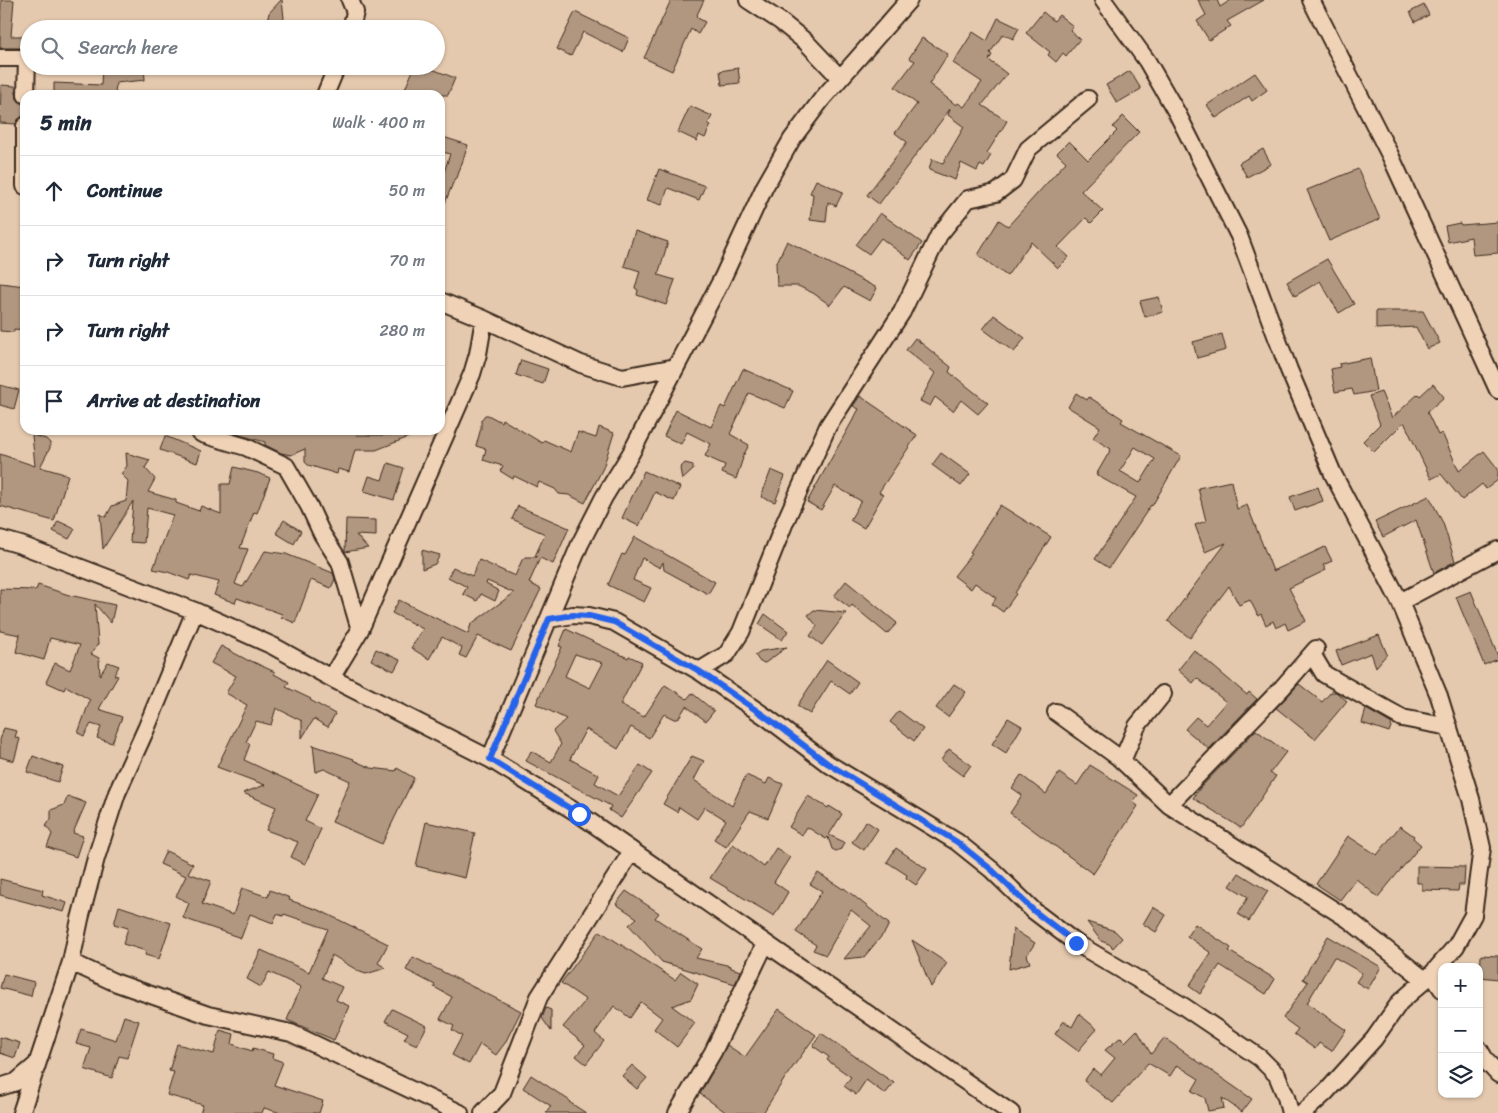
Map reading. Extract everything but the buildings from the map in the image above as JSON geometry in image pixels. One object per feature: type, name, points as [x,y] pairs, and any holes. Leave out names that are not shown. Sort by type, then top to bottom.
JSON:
[{"type":"street","points":[[350,0],[355,12],[353,20]]},
{"type":"street","points":[[748,0],[780,21],[806,42],[840,78]]},
{"type":"street","points":[[490,759],[580,544],[604,497],[631,453],[722,278],[765,186],[792,139],[840,78],[909,0]]},
{"type":"street","points":[[1102,0],[1147,60],[1177,113],[1234,227],[1289,370],[1333,474],[1400,602],[1439,696],[1471,799],[1482,848],[1473,915],[1456,946],[1428,977],[1400,1002],[1374,1039],[1326,1092],[1302,1113]]},
{"type":"street","points":[[1311,0],[1391,157],[1498,390]]},
{"type":"street","points":[[0,58],[20,58]]},
{"type":"street","points":[[26,90],[27,75]]},
{"type":"street","points":[[327,90],[333,75]]},
{"type":"street","points":[[699,671],[727,654],[741,632],[785,522],[828,426],[902,312],[939,235],[968,199],[996,193],[1013,180],[1028,148],[1088,100]]},
{"type":"street","points":[[445,303],[581,364],[622,377],[676,367]]},
{"type":"street","points":[[331,678],[360,630],[472,374],[478,354],[484,319]]},
{"type":"street","points":[[205,435],[246,448],[286,466],[309,506],[322,534],[340,562],[360,630]]},
{"type":"street","points":[[0,539],[21,545],[195,611],[274,646],[331,678],[490,759],[579,814],[1012,1113]]},
{"type":"street","points":[[1400,602],[1498,550]]},
{"type":"street","points":[[25,1112],[36,1065],[71,962],[80,918],[96,858],[117,794],[195,611]]},
{"type":"street","points":[[549,619],[573,615],[589,616],[614,622],[699,671],[769,719],[827,763],[957,842],[992,870],[1034,911],[1076,943],[1183,1006],[1260,1058],[1277,1075],[1290,1113]]},
{"type":"street","points":[[1170,805],[1314,652],[1324,674],[1402,718],[1449,727]]},
{"type":"street","points":[[1122,761],[1137,726],[1163,694]]},
{"type":"street","points":[[1056,712],[1122,761],[1170,805],[1348,918],[1438,986]]},
{"type":"street","points":[[483,1113],[502,1093],[539,997],[632,851]]},
{"type":"street","points":[[677,1113],[713,1052],[765,944]]},
{"type":"street","points":[[71,962],[114,982],[208,1015],[291,1033],[460,1113]]},
{"type":"street","points":[[1481,1053],[1498,1074]]},
{"type":"street","points":[[0,1087],[16,1082],[36,1065]]},
{"type":"route","points":[[579,814],[490,759],[549,619],[573,615],[589,616],[614,622],[699,671],[769,719],[827,763],[957,842],[992,870],[1034,911],[1076,943]]}]
